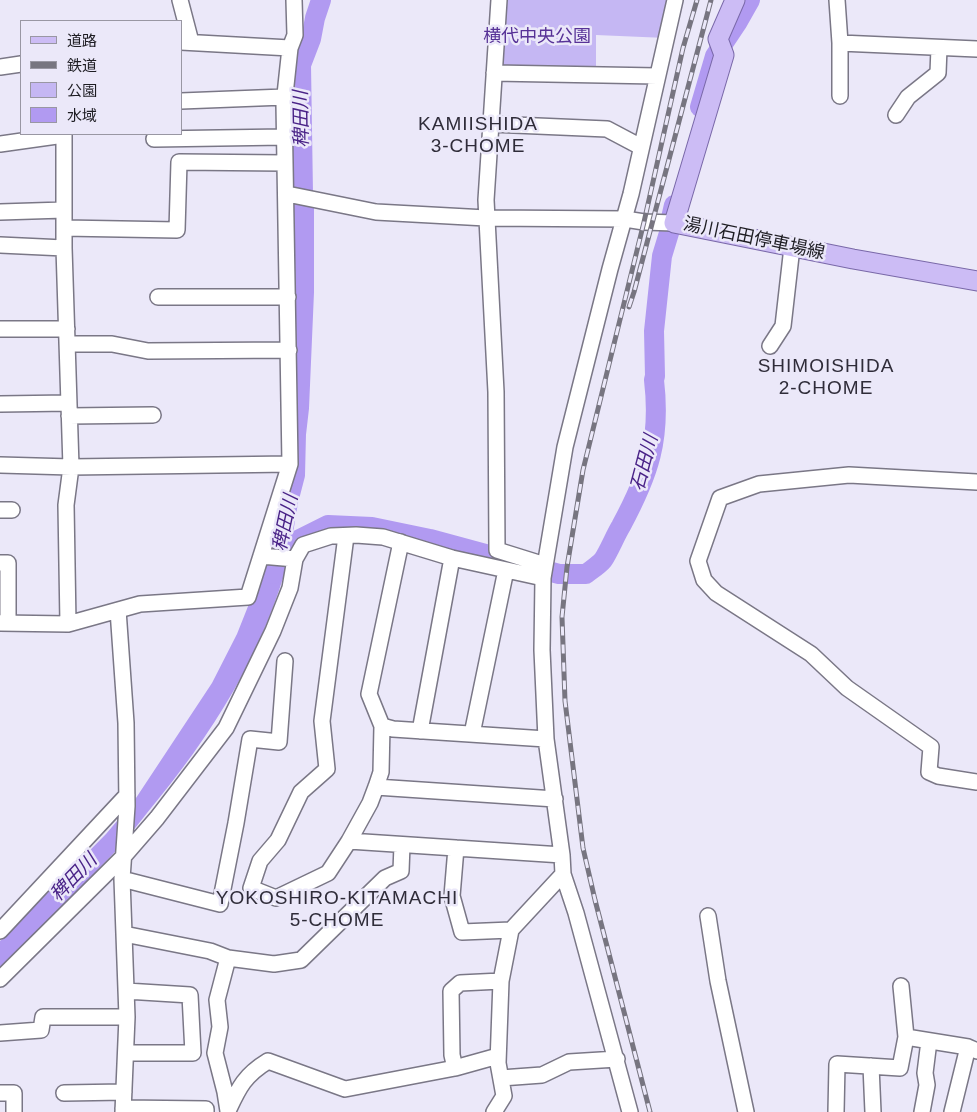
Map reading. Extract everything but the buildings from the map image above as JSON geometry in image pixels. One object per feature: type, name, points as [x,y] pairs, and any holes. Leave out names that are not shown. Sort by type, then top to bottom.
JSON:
[{"type":"main road","name":"湯川石田停車場線","points":[[734,0],[674,223],[852,260],[977,281]]},
{"type":"street","points":[[180,0],[186,42],[290,48]]},
{"type":"street","points":[[0,563],[8,563],[4,623],[68,624],[140,604],[248,597],[290,464],[284,98],[290,48],[295,35],[294,0]]},
{"type":"street","points":[[499,0],[486,200],[496,392],[497,550],[544,571]]},
{"type":"street","points":[[630,1112],[576,914],[563,874],[546,739],[542,650],[544,571],[565,447],[610,269],[625,219],[674,0]]},
{"type":"street","points":[[837,0],[840,43],[840,96]]},
{"type":"street","points":[[840,43],[977,49]]},
{"type":"street","points":[[896,115],[908,98],[938,73],[939,48]]},
{"type":"street","points":[[0,67],[20,64]]},
{"type":"street","points":[[494,73],[657,76]]},
{"type":"street","points":[[182,101],[284,98]]},
{"type":"street","points":[[491,124],[606,129],[642,147]]},
{"type":"street","points":[[0,144],[58,135]]},
{"type":"street","points":[[64,135],[64,248],[71,467],[66,505],[68,624]]},
{"type":"street","points":[[154,139],[178,136],[284,137]]},
{"type":"street","points":[[64,228],[177,230],[178,136]]},
{"type":"street","points":[[179,162],[284,163]]},
{"type":"street","points":[[286,194],[376,212],[486,218],[625,219],[674,223]]},
{"type":"street","points":[[0,212],[64,210]]},
{"type":"street","points":[[0,245],[64,248]]},
{"type":"street","points":[[770,346],[783,326],[792,247]]},
{"type":"street","points":[[158,297],[288,297]]},
{"type":"street","points":[[0,329],[67,329]]},
{"type":"street","points":[[67,344],[112,344],[148,351],[289,350]]},
{"type":"street","points":[[0,404],[153,415]]},
{"type":"street","points":[[0,466],[290,464]]},
{"type":"street","points":[[977,482],[933,478],[849,475],[759,484],[720,498],[698,561],[704,580],[716,593],[811,654],[847,688],[931,747],[929,772],[938,776],[977,782]]},
{"type":"street","points":[[0,979],[125,853],[157,818],[226,728],[273,631],[290,588],[294,559],[303,545],[331,536],[382,537],[452,558],[506,570],[544,571]]},
{"type":"street","points":[[346,536],[322,721],[327,769],[301,792],[278,840],[260,860],[251,888],[276,898],[328,873],[349,841],[370,803],[376,787],[381,772],[382,726],[369,694],[401,542]]},
{"type":"street","points":[[261,556],[294,559]]},
{"type":"street","points":[[420,731],[452,558]]},
{"type":"street","points":[[472,734],[506,570]]},
{"type":"street","points":[[118,610],[126,723],[127,801],[122,879],[127,1017],[123,1110],[206,1109],[206,1112]]},
{"type":"street","points":[[122,879],[220,904],[250,739],[279,742],[285,661]]},
{"type":"street","points":[[382,726],[393,729],[546,739]]},
{"type":"street","points":[[376,787],[555,799]]},
{"type":"street","points":[[0,931],[127,801]]},
{"type":"street","points":[[349,841],[562,855]]},
{"type":"street","points":[[124,934],[210,951],[228,958],[274,964],[301,960],[385,878],[401,871],[402,845]]},
{"type":"street","points":[[456,848],[452,896],[462,932],[511,930]]},
{"type":"street","points":[[494,1112],[504,1096],[498,1063],[501,981],[511,930],[563,874]]},
{"type":"street","points":[[708,916],[718,981],[746,1112]]},
{"type":"street","points":[[228,958],[217,1000],[220,1027],[215,1053],[228,1112]]},
{"type":"street","points":[[455,1068],[452,1055],[451,991],[460,983],[501,981]]},
{"type":"street","points":[[836,1112],[837,1064],[900,1068],[906,1037],[901,986]]},
{"type":"street","points":[[126,991],[190,995],[193,1053],[126,1053]]},
{"type":"street","points":[[0,1033],[41,1030],[43,1018],[127,1017]]},
{"type":"street","points":[[906,1037],[972,1049],[952,1112]]},
{"type":"street","points":[[922,1112],[927,1085],[925,1073],[929,1041]]},
{"type":"street","points":[[228,1112],[239,1089],[252,1071],[268,1061],[346,1089],[455,1068],[498,1056]]},
{"type":"street","points":[[501,1078],[542,1075],[568,1062],[616,1059]]},
{"type":"street","points":[[871,1066],[873,1112]]},
{"type":"street","points":[[64,1093],[124,1092]]},
{"type":"street","points":[[0,1093],[14,1093],[14,1112]]},
{"type":"green space","name":"横代中央公園","points":[[499,0],[667,0],[666,38],[596,35],[596,75],[494,73]]},
{"type":"water","points":[[276,547],[286,547],[290,553],[279,589],[251,658],[214,723],[171,783],[117,849],[0,967],[0,941],[106,834],[134,801],[212,683],[237,634],[270,551]]},
{"type":"waterway","name":"稗田川","points":[[274,574],[295,475],[299,408],[304,292],[301,65],[311,39],[321,0]]},
{"type":"waterway","name":"石田川","points":[[700,107],[715,56],[750,0]]},
{"type":"waterway","name":"石田川","points":[[279,557],[294,542],[328,525],[372,527],[430,539],[559,574],[586,574],[599,564],[605,557],[631,507],[646,473],[651,456],[656,420],[654,331],[662,256],[672,223],[671,218],[674,205]]},
{"type":"railway","points":[[650,1112],[583,848],[565,701],[562,617],[567,567],[583,470],[644,222],[683,48],[697,0]]},
{"type":"railway","points":[[629,307],[711,0]]},
{"type":"district","name":"KAMIISHIDA 3-CHOME","points":[[478,136]]},
{"type":"district","name":"SHIMOISHIDA 2-CHOME","points":[[826,378]]},
{"type":"district","name":"YOKOSHIRO-KITAMACHI 5-CHOME","points":[[337,910]]}]
